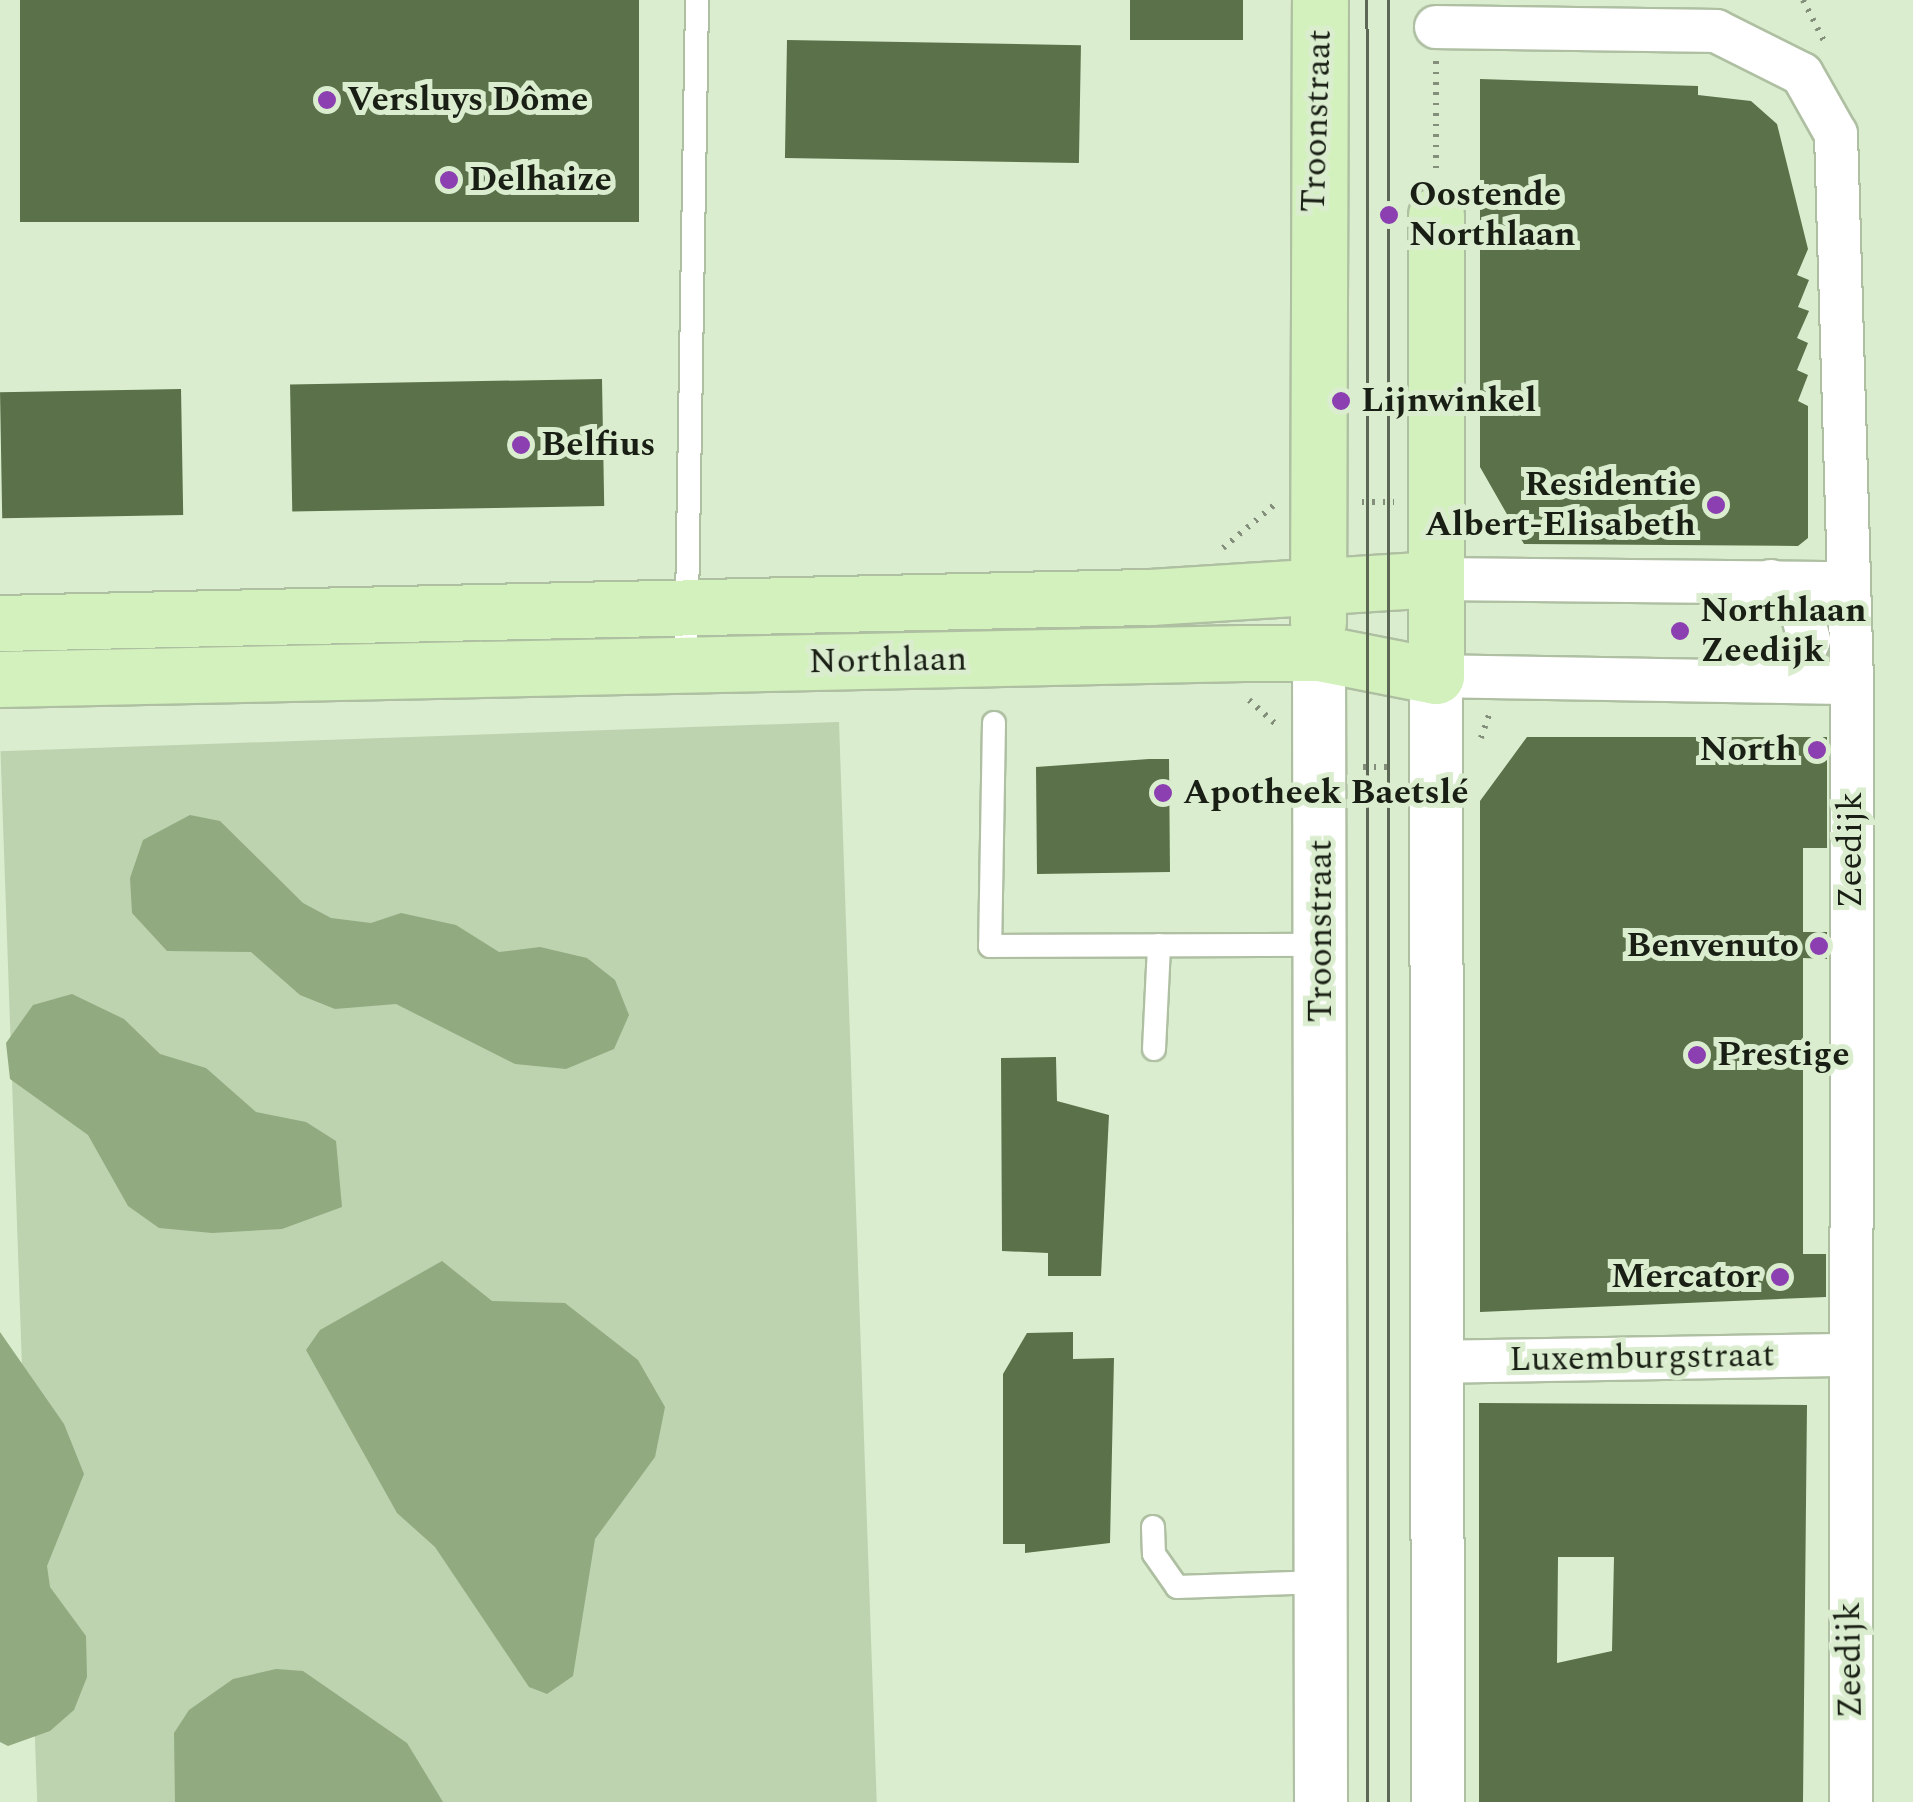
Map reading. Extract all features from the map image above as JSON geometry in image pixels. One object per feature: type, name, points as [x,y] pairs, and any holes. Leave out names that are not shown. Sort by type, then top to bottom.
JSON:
[{"type":"main road","name":"Troonstraat","points":[[1319,653],[1320,0]]},
{"type":"main road","points":[[1436,215],[1436,676]]},
{"type":"main road","name":"Northlaan","points":[[0,623],[1318,588],[1435,579]]},
{"type":"main road","name":"Northlaan","points":[[0,680],[1319,653],[1436,676]]},
{"type":"street","name":"Zeedijk","points":[[1436,27],[1716,31],[1767,49],[1802,74],[1836,134],[1852,682],[1846,1354],[1851,1802]]},
{"type":"street","name":"Northlaan","points":[[1435,579],[1849,583]]},
{"type":"street","points":[[1772,581],[1798,597],[1809,640],[1799,664],[1774,680]]},
{"type":"street","name":"Troonstraat","points":[[1319,653],[1320,1802]]},
{"type":"street","name":"Northlaan","points":[[1436,676],[1852,682]]},
{"type":"street","points":[[1436,676],[1438,1802]]},
{"type":"street","name":"Luxemburgstraat","points":[[1436,1362],[1846,1354]]},
{"type":"lane","points":[[686,665],[697,0]]},
{"type":"lane","points":[[994,723],[990,946],[1321,945]]},
{"type":"lane","points":[[1154,1049],[1159,945]]},
{"type":"lane","points":[[1153,1528],[1154,1554],[1178,1587],[1322,1582]]},
{"type":"path","points":[[1436,27],[1436,215]]},
{"type":"path","points":[[1321,766],[1434,767]]},
{"type":"shaded area","points":[[839,722],[877,1802],[37,1802],[1,751]]},
{"type":"shaded area","points":[[190,815],[220,821],[303,903],[331,918],[371,923],[401,913],[456,925],[499,952],[540,947],[587,958],[615,980],[629,1015],[614,1049],[566,1069],[515,1064],[396,1004],[335,1009],[300,995],[251,952],[167,951],[132,913],[130,878],[143,840]]},
{"type":"shaded area","points":[[72,994],[124,1019],[160,1054],[206,1068],[256,1112],[306,1122],[336,1141],[342,1207],[282,1229],[212,1233],[159,1228],[128,1206],[88,1135],[10,1079],[6,1043],[33,1005]]},
{"type":"shaded area","points":[[442,1261],[492,1301],[565,1303],[638,1360],[665,1407],[655,1457],[595,1539],[573,1676],[547,1694],[529,1687],[435,1547],[397,1513],[306,1350],[320,1330]]},
{"type":"shaded area","points":[[0,1332],[64,1424],[84,1474],[47,1566],[50,1587],[86,1636],[87,1677],[74,1710],[50,1731],[8,1746],[0,1742]]},
{"type":"shaded area","points":[[276,1669],[303,1671],[407,1743],[443,1802],[175,1802],[174,1733],[189,1710],[233,1679]]},
{"type":"building","name":"Versluys Dôme","points":[[20,0],[639,0],[639,222],[20,222]]},
{"type":"building","points":[[1130,0],[1243,0],[1243,40],[1130,40]]},
{"type":"building","points":[[787,40],[1081,45],[1079,163],[785,158]]},
{"type":"building","points":[[1480,79],[1698,86],[1698,95],[1751,101],[1777,124],[1808,249],[1797,275],[1809,280],[1798,307],[1809,311],[1797,338],[1808,343],[1797,370],[1808,375],[1798,401],[1808,406],[1808,538],[1798,546],[1524,544],[1480,467]]},
{"type":"building","points":[[602,379],[604,506],[292,511],[290,384]]},
{"type":"building","points":[[181,389],[183,515],[2,518],[0,392]]},
{"type":"building","points":[[1527,737],[1827,737],[1827,848],[1803,848],[1803,932],[1827,932],[1827,959],[1803,958],[1803,1254],[1826,1254],[1826,1297],[1480,1312],[1480,801]]},
{"type":"building","points":[[1169,759],[1170,872],[1037,874],[1036,767]]},
{"type":"building","points":[[1056,1057],[1057,1101],[1109,1115],[1101,1276],[1048,1276],[1048,1253],[1002,1251],[1001,1058]]},
{"type":"building","points":[[1073,1332],[1073,1359],[1114,1358],[1110,1543],[1025,1553],[1025,1544],[1003,1544],[1003,1374],[1027,1333]]},
{"type":"building","points":[[1479,1403],[1807,1405],[1803,1802],[1479,1802]],"holes":[[[1558,1557],[1614,1557],[1612,1651],[1557,1663]]]},
{"type":"tram line","points":[[1367,0],[1368,1802]]},
{"type":"tram line","points":[[1389,0],[1389,1802]]},
{"type":"place","name":"Versluys Dôme","points":[[327,100]]},
{"type":"place","name":"Delhaize","points":[[449,180]]},
{"type":"place","name":"Oostende Northlaan","points":[[1389,215]]},
{"type":"place","name":"Lijnwinkel","points":[[1341,401]]},
{"type":"place","name":"Belfius","points":[[521,445]]},
{"type":"place","name":"Residentie Albert-Elisabeth","points":[[1716,505]]},
{"type":"place","name":"Northlaan Zeedijk","points":[[1680,631]]},
{"type":"place","name":"North","points":[[1817,750]]},
{"type":"place","name":"Apotheek Baetslé","points":[[1163,793]]},
{"type":"place","name":"Benvenuto","points":[[1819,946]]},
{"type":"place","name":"Prestige","points":[[1697,1055]]},
{"type":"place","name":"Mercator","points":[[1780,1277]]}]
